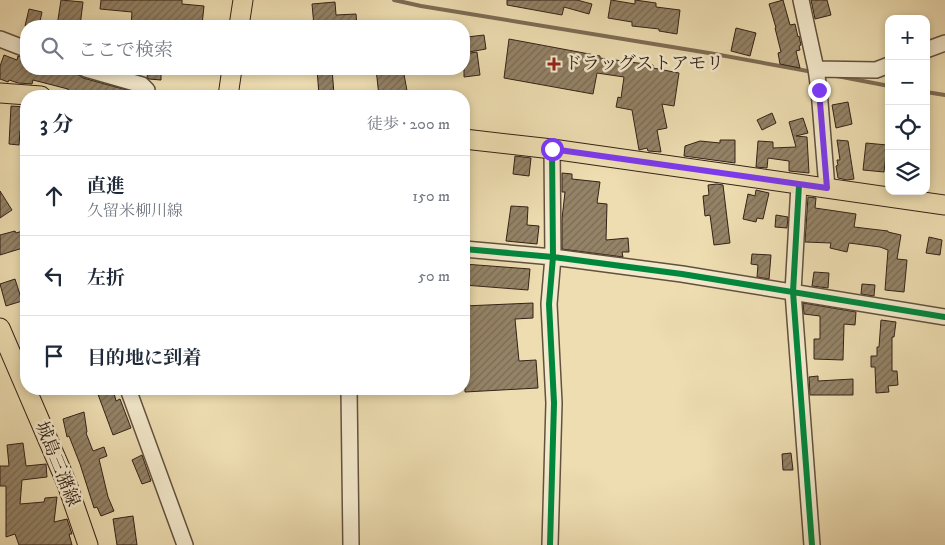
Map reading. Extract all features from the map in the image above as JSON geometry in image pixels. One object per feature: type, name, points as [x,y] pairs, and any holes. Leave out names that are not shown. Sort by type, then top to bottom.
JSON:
[{"type":"main road","points":[[240,20],[244,0]]},
{"type":"main road","points":[[229,90],[231,75]]},
{"type":"main road","points":[[0,93],[20,95]]},
{"type":"main road","points":[[470,140],[552,149],[945,205]]},
{"type":"main road","name":"城島三潴線","points":[[0,328],[20,375]]},
{"type":"main road","name":"城島三潴線","points":[[29,395],[67,484],[88,545]]},
{"type":"street","points":[[801,0],[819,90],[827,188]]},
{"type":"street","points":[[0,40],[20,47]]},
{"type":"street","points":[[930,49],[945,43]]},
{"type":"street","points":[[816,69],[876,70],[885,67]]},
{"type":"street","points":[[107,75],[142,85],[147,90]]},
{"type":"street","points":[[550,545],[554,403],[549,304],[553,257],[552,149]]},
{"type":"street","points":[[799,184],[793,292],[812,545]]},
{"type":"street","points":[[470,249],[553,257],[682,274],[945,317]]},
{"type":"street","points":[[130,395],[186,545]]},
{"type":"street","points":[[349,395],[351,545]]},
{"type":"building","points":[[61,0],[83,2],[81,20],[58,20]]},
{"type":"building","points":[[101,0],[182,0],[182,4],[204,6],[203,20],[131,20],[132,12],[100,9]]},
{"type":"building","points":[[507,0],[577,0],[592,4],[589,14],[564,7],[562,15],[507,5]]},
{"type":"building","points":[[611,0],[635,4],[635,0],[656,3],[656,7],[680,10],[677,34],[659,31],[659,29],[632,26],[632,22],[608,18]]},
{"type":"building","points":[[783,0],[790,25],[795,24],[799,36],[800,50],[796,51],[800,68],[780,64],[778,53],[781,52],[769,4]]},
{"type":"building","points":[[811,0],[827,0],[831,15],[815,19]]},
{"type":"building","points":[[335,2],[336,15],[356,14],[356,20],[313,20],[312,4]]},
{"type":"building","points":[[29,9],[42,12],[40,20],[26,20]]},
{"type":"building","points":[[736,28],[756,33],[750,56],[731,51]]},
{"type":"building","points":[[484,35],[486,49],[470,52],[470,37]]},
{"type":"building","points":[[509,39],[600,56],[600,58],[653,65],[653,68],[679,73],[674,106],[662,104],[667,128],[657,130],[661,152],[648,151],[647,148],[639,150],[632,110],[616,107],[618,97],[621,98],[624,77],[597,73],[593,94],[504,78]]},
{"type":"building","points":[[477,52],[480,75],[464,77],[464,75],[470,75],[470,53]]},
{"type":"building","points":[[4,55],[17,60],[18,56],[20,56],[20,75],[79,75],[83,78],[127,90],[68,90],[33,80],[32,84],[9,80],[8,82],[0,79],[0,66]]},
{"type":"building","points":[[147,75],[161,75],[161,80],[147,78]]},
{"type":"building","points":[[317,75],[332,75],[334,90],[319,90]]},
{"type":"building","points":[[377,75],[404,75],[407,90],[378,90]]},
{"type":"building","points":[[848,102],[852,124],[836,128],[832,105]]},
{"type":"building","points":[[11,106],[20,107],[19,145],[9,144]]},
{"type":"building","points":[[772,113],[776,123],[762,130],[757,120]]},
{"type":"building","points":[[803,118],[808,133],[796,136],[807,137],[809,173],[789,171],[789,161],[768,158],[767,168],[756,167],[758,141],[773,142],[773,148],[796,147],[789,122]]},
{"type":"building","points":[[720,140],[735,140],[735,163],[684,156],[685,146],[700,141],[720,143]]},
{"type":"building","points":[[837,140],[848,141],[854,179],[838,178],[836,166],[838,165],[837,160],[840,160]]},
{"type":"building","points":[[866,143],[885,145],[884,172],[863,170]]},
{"type":"building","points":[[515,156],[531,158],[529,176],[513,174]]},
{"type":"building","points":[[562,173],[572,174],[572,179],[600,182],[597,203],[607,204],[606,240],[628,238],[629,252],[622,252],[623,257],[562,249],[562,219],[565,192],[562,192]]},
{"type":"building","points":[[708,185],[723,185],[730,243],[714,245],[710,215],[705,216],[703,196],[709,195]]},
{"type":"building","points":[[756,190],[769,193],[763,219],[757,218],[756,222],[743,219],[748,194],[755,196]]},
{"type":"building","points":[[0,191],[12,210],[0,218]]},
{"type":"building","points":[[808,197],[816,198],[815,208],[856,214],[854,227],[888,231],[901,235],[897,259],[907,260],[904,292],[885,290],[888,250],[880,247],[849,243],[847,252],[830,248],[831,243],[805,242]]},
{"type":"building","points":[[511,206],[528,207],[527,225],[539,226],[537,244],[506,241]]},
{"type":"building","points":[[776,215],[788,217],[787,228],[775,227]]},
{"type":"building","points":[[15,231],[16,233],[20,232],[20,249],[0,255],[0,235]]},
{"type":"building","points":[[929,237],[942,240],[940,255],[926,253]]},
{"type":"building","points":[[752,254],[771,255],[769,279],[757,277],[758,265],[751,264]]},
{"type":"building","points":[[470,264],[530,269],[528,290],[470,285]]},
{"type":"building","points":[[814,272],[829,273],[828,288],[812,286]]},
{"type":"building","points":[[15,279],[20,302],[6,306],[0,284]]},
{"type":"building","points":[[862,284],[875,285],[874,296],[861,294]]},
{"type":"building","points":[[533,303],[533,318],[515,319],[519,361],[536,360],[538,388],[470,392],[470,306]]},
{"type":"building","points":[[803,303],[856,312],[855,325],[844,324],[843,360],[814,359],[814,339],[820,339],[820,316],[804,314]]},
{"type":"building","points":[[881,320],[896,322],[894,337],[892,337],[892,371],[897,371],[898,385],[888,386],[889,392],[876,393],[875,367],[871,367],[871,356],[877,356]]},
{"type":"building","points":[[818,376],[818,381],[853,379],[853,395],[810,395],[809,377]]},
{"type":"building","points":[[98,395],[114,395],[116,401],[120,399],[131,428],[113,435]]},
{"type":"building","points":[[84,412],[86,433],[93,451],[104,447],[107,456],[99,459],[108,497],[114,511],[101,516],[97,507],[94,508],[80,464],[69,436],[67,437],[63,419]]},
{"type":"building","points":[[23,443],[26,466],[46,464],[47,477],[22,480],[20,504],[44,502],[45,498],[57,497],[54,522],[67,519],[72,534],[69,534],[72,545],[19,545],[15,534],[6,537],[6,486],[0,486],[0,466],[9,466],[7,445]]},
{"type":"building","points":[[791,453],[793,470],[783,470],[782,454]]},
{"type":"building","points":[[142,455],[151,481],[142,484],[132,460]]},
{"type":"building","points":[[133,516],[137,545],[117,545],[113,519]]},
{"type":"waterway","points":[[394,0],[813,72]]},
{"type":"waterway","points":[[837,76],[885,85]]},
{"type":"waterway","points":[[930,93],[945,95]]},
{"type":"cycle path","points":[[550,545],[554,403],[549,304],[553,257],[552,149]]},
{"type":"cycle path","points":[[799,185],[793,292],[812,545]]},
{"type":"cycle path","points":[[470,250],[553,257],[682,274],[945,317]]},
{"type":"place","name":"ドラッグストアモリ","points":[[554,64]]},
{"type":"route","points":[[552,149],[827,188],[819,90]]}]
